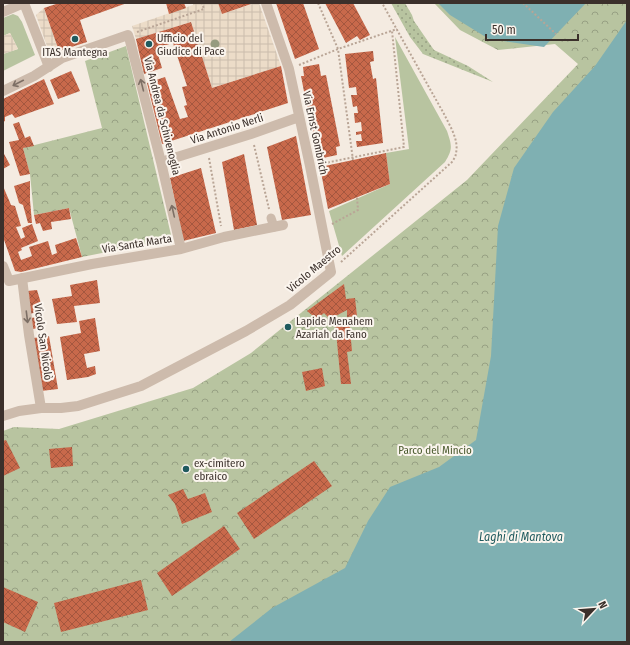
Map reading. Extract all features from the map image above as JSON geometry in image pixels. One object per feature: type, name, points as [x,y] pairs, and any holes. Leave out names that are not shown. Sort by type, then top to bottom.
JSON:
[{"type":"street","points":[[3,12],[24,3],[49,67]]},
{"type":"street","name":"Via Ernst Gombrich","points":[[266,3],[289,69],[310,166],[330,272]]},
{"type":"street","points":[[3,91],[34,76],[62,58],[131,34]]},
{"type":"street","name":"Via Andrea da Schivenoglia","points":[[131,34],[132,49],[162,162],[181,249]]},
{"type":"street","name":"Via Antonio Nerli","points":[[162,162],[299,117]]},
{"type":"street","name":"Via Santa Marta","points":[[3,266],[9,281],[92,264],[181,249],[222,230],[274,220]]},
{"type":"street","name":"Vicolo Maestro","points":[[3,416],[18,411],[78,406],[141,386],[246,331],[290,305],[330,272]]},
{"type":"street","name":"Vicolo San Nicolò","points":[[22,278],[29,335],[41,408]]},
{"type":"path","points":[[131,34],[204,9],[202,3]]},
{"type":"path","points":[[318,3],[338,49],[353,159]]},
{"type":"path","name":"Vicolo Maestro","points":[[330,272],[452,162],[456,154],[457,143],[452,129],[382,3]]},
{"type":"path","points":[[523,3],[556,34]]},
{"type":"path","points":[[289,69],[338,49],[397,29]]},
{"type":"path","points":[[310,166],[353,159],[404,146],[392,30]]},
{"type":"path","points":[[251,134],[274,220]]},
{"type":"path","points":[[207,148],[222,230]]},
{"type":"path","points":[[322,229],[358,210],[357,197]]},
{"type":"green space","points":[[391,3],[405,3],[414,21],[434,50],[468,66],[493,82],[423,54],[410,37]]},
{"type":"green space","name":"Parco del Mincio","points":[[434,3],[627,3],[627,642],[3,642],[3,431],[14,427],[59,429],[193,388],[251,353],[467,180],[578,64],[555,44],[498,50],[460,30]]},
{"type":"green space","points":[[13,14],[18,16],[22,22],[35,55],[3,71],[3,54],[18,49],[10,33],[3,36],[3,18]]},
{"type":"green space","points":[[395,37],[447,131],[451,147],[445,162],[342,256],[329,211],[390,184],[386,153],[409,149]]},
{"type":"green space","points":[[126,46],[172,239],[82,257],[69,208],[34,215],[30,174],[23,148],[102,128],[85,61]]},
{"type":"shaded area","points":[[193,3],[218,3],[222,14],[259,3],[281,66],[212,88],[191,22],[136,39],[132,26],[193,5]]},
{"type":"shaded area","points":[[44,8],[59,51],[48,49],[36,15]]},
{"type":"shaded area","points":[[10,33],[18,49],[3,54],[3,36]]},
{"type":"water","points":[[438,3],[586,3],[544,47],[489,39],[450,15]]},
{"type":"water","name":"Laghi di Mantova","points":[[627,20],[627,642],[229,642],[272,608],[345,568],[368,521],[390,487],[439,467],[476,440],[491,356],[498,226],[514,168],[553,112],[595,66]]},
{"type":"building","points":[[59,3],[127,3],[80,20],[87,42],[59,51],[44,8]]},
{"type":"building","points":[[166,3],[184,3],[186,8],[169,14]]},
{"type":"building","points":[[218,3],[254,3],[222,14]]},
{"type":"building","points":[[276,3],[303,3],[319,49],[295,59]]},
{"type":"building","points":[[325,3],[353,3],[370,35],[360,40],[357,36],[346,43]]},
{"type":"building","points":[[191,22],[212,88],[281,66],[288,103],[162,144],[147,83],[165,77],[180,119],[188,117],[184,106],[187,105],[182,87],[187,86],[173,43],[156,48],[162,68],[144,74],[136,39]]},
{"type":"building","points":[[373,51],[374,61],[370,62],[373,79],[376,78],[383,143],[357,147],[356,141],[362,141],[361,134],[356,135],[356,132],[362,131],[361,122],[355,123],[354,113],[358,113],[357,106],[353,107],[351,95],[357,95],[356,87],[349,88],[345,54]]},
{"type":"building","points":[[319,64],[321,76],[326,75],[340,146],[336,147],[337,155],[323,158],[321,148],[315,149],[301,76],[304,76],[303,67]]},
{"type":"building","points":[[71,71],[80,91],[58,99],[50,80]]},
{"type":"building","points":[[44,79],[54,104],[15,118],[12,114],[5,117],[5,121],[3,122],[3,99]]},
{"type":"building","points":[[19,122],[25,138],[30,136],[34,146],[23,148],[30,174],[20,176],[9,142],[19,140],[13,124]]},
{"type":"building","points":[[296,136],[311,215],[282,220],[267,147]]},
{"type":"building","points":[[3,152],[10,165],[3,169]]},
{"type":"building","points":[[386,153],[390,184],[328,209],[320,167]]},
{"type":"building","points":[[244,154],[257,225],[234,230],[222,162]]},
{"type":"building","points":[[201,168],[216,233],[183,241],[170,178]]},
{"type":"building","points":[[30,181],[32,223],[28,223],[23,205],[19,203],[14,186]]},
{"type":"building","points":[[3,186],[11,205],[15,206],[21,226],[16,227],[21,239],[25,237],[22,228],[32,224],[38,241],[21,248],[22,250],[18,252],[21,260],[32,256],[29,247],[48,241],[52,255],[57,253],[55,245],[76,238],[82,257],[21,272],[15,271],[3,237]]},
{"type":"building","points":[[69,208],[71,219],[51,222],[52,229],[43,231],[40,223],[36,224],[34,215]]},
{"type":"building","points":[[97,280],[100,303],[74,306],[77,322],[57,324],[52,299],[72,296],[70,285]]},
{"type":"building","points":[[344,284],[346,299],[355,298],[357,316],[347,317],[347,310],[330,319],[324,313],[317,319],[307,311]]},
{"type":"building","points":[[37,290],[43,310],[30,314],[27,291]]},
{"type":"building","points":[[40,317],[41,328],[32,329],[30,318]]},
{"type":"building","points":[[95,318],[100,351],[84,354],[87,368],[95,366],[96,374],[88,377],[67,380],[60,337],[81,333],[79,321]]},
{"type":"building","points":[[349,319],[352,351],[347,352],[351,384],[341,384],[335,321]]},
{"type":"building","points":[[49,336],[58,389],[41,391],[33,338]]},
{"type":"building","points":[[322,368],[325,386],[306,391],[302,372]]},
{"type":"building","points":[[6,440],[20,468],[3,476],[3,441]]},
{"type":"building","points":[[72,447],[73,466],[51,468],[49,449]]},
{"type":"building","points":[[314,461],[332,486],[254,539],[237,513]]},
{"type":"building","points":[[183,489],[188,499],[205,493],[212,512],[182,524],[175,504],[168,495]]},
{"type":"building","points":[[224,526],[240,549],[172,596],[157,573]]},
{"type":"building","points":[[141,580],[148,610],[61,632],[54,603]]},
{"type":"building","points":[[3,587],[38,602],[25,632],[3,622]]},
{"type":"place","name":"ITAS Mantegna","points":[[75,39]]},
{"type":"place","name":"Ufficio del Giudice di Pace","points":[[149,44]]},
{"type":"place","name":"Lapide Menahem Azariah da Fano","points":[[288,327]]},
{"type":"place","name":"ex-cimitero ebraico","points":[[186,469]]}]
